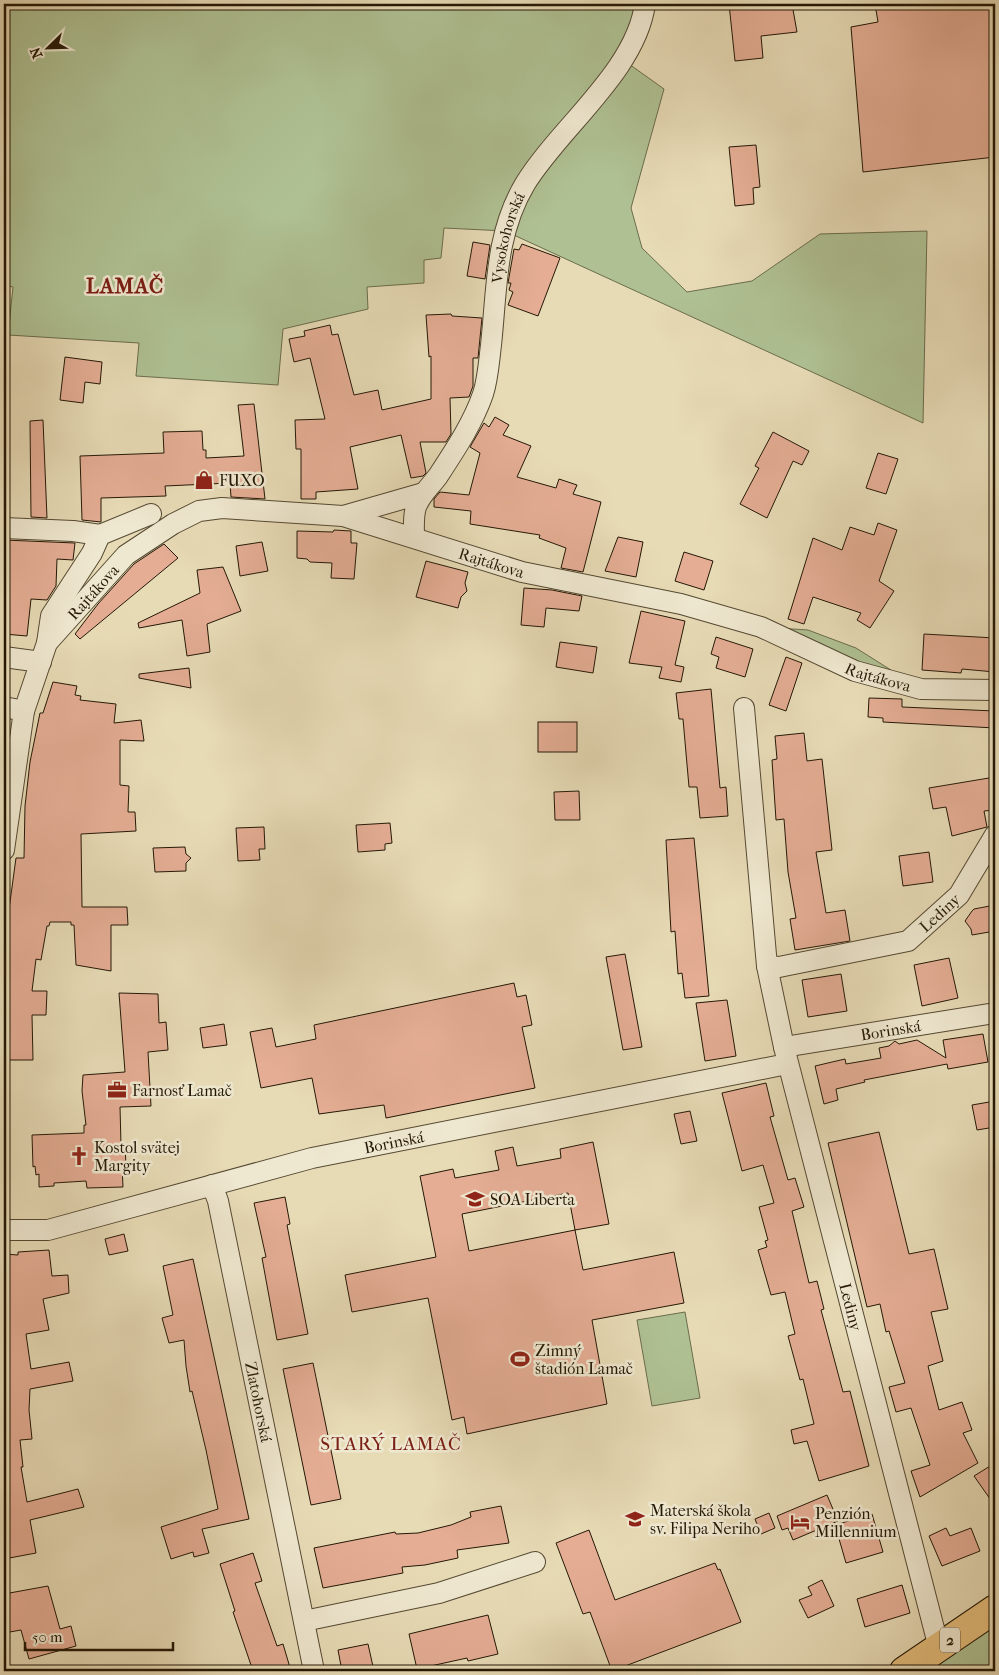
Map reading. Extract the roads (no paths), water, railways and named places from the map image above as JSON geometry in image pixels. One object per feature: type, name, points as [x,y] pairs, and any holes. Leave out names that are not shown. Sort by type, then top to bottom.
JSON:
[{"type":"main road","name":"2","points":[[904,1671],[995,1609]]},
{"type":"street","name":"Vysokohorská","points":[[414,537],[416,508],[423,493],[436,478],[475,416],[484,391],[498,262],[511,214],[525,184],[584,112],[630,48],[642,22],[645,4]]},
{"type":"street","points":[[343,516],[423,493]]},
{"type":"street","name":"Rajtákova","points":[[44,652],[126,555],[173,524],[198,511],[222,508],[343,516],[522,572],[681,604],[762,627],[855,671],[921,689],[995,690]]},
{"type":"street","points":[[4,528],[73,531],[100,535],[151,514]]},
{"type":"street","points":[[4,850],[24,710],[44,652],[51,616],[92,552],[100,535]]},
{"type":"street","points":[[4,658],[44,652]]},
{"type":"street","points":[[4,707],[24,710]]},
{"type":"street","name":"Lediny","points":[[744,708],[767,966],[786,1056],[939,1648]]},
{"type":"street","name":"Lediny","points":[[767,966],[779,967],[908,941],[959,895],[995,835]]},
{"type":"street","name":"Borinská","points":[[4,1230],[48,1230],[312,1158],[995,1013]]},
{"type":"street","name":"Zlatohorská","points":[[212,1185],[218,1201],[314,1671]]},
{"type":"street","points":[[304,1621],[439,1593],[535,1562]]},
{"type":"place","name":"FUXO","points":[[204,480]]},
{"type":"place","name":"Farnosť Lamač","points":[[117,1090]]},
{"type":"place","name":"Kostol svätej Margity","points":[[79,1156]]},
{"type":"place","name":"SOA Liberta","points":[[475,1199]]},
{"type":"place","name":"Zimný štadión Lamač","points":[[520,1359]]},
{"type":"place","name":"Materská škola sv. Filipa Neriho","points":[[635,1519]]},
{"type":"place","name":"Penzión Millennium","points":[[800,1522]]},
{"type":"district","name":"LAMAČ","points":[[125,286]]},
{"type":"district","name":"STARÝ LAMAČ","points":[[391,1444]]}]
